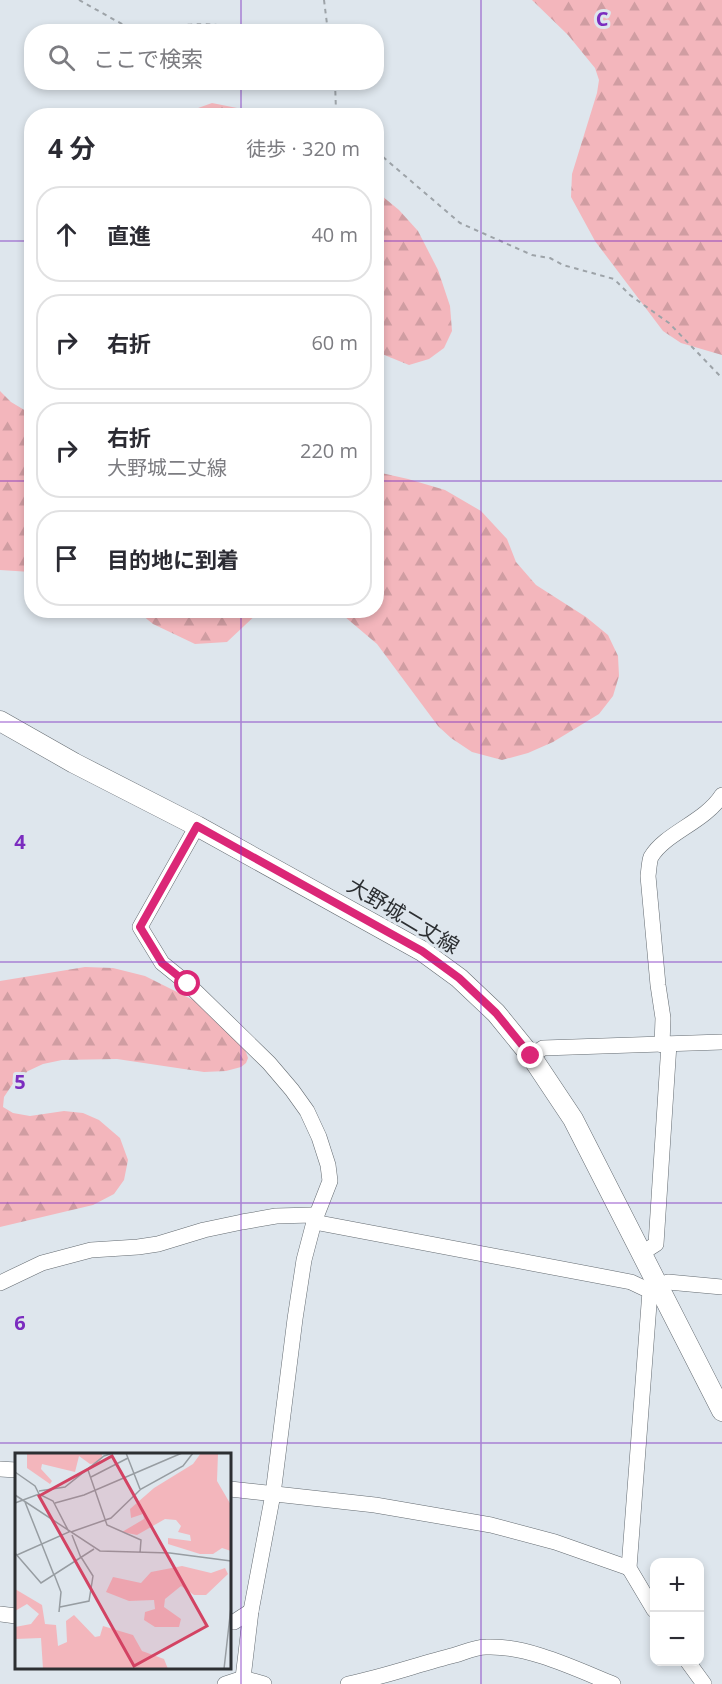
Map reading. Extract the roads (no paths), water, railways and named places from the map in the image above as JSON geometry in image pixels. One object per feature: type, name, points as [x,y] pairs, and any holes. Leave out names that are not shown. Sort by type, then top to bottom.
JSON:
[{"type":"main road","name":"大野城二丈線","points":[[0,721],[74,763],[197,826],[422,951],[459,978],[496,1013],[531,1056],[573,1119],[642,1253],[654,1289],[722,1411]]},
{"type":"street","points":[[642,1253],[656,1244],[666,1044],[648,876],[650,859],[662,844],[701,818],[722,795]]},
{"type":"street","points":[[197,826],[140,927],[162,963],[188,984],[292,1090],[307,1111],[319,1137],[328,1165],[330,1181],[314,1222],[304,1260],[273,1494],[251,1611],[243,1678]]},
{"type":"street","points":[[531,1056],[543,1048],[722,1042]]},
{"type":"street","points":[[0,1283],[42,1263],[90,1250],[158,1244],[204,1230],[276,1216],[312,1215],[314,1222]]},
{"type":"street","points":[[314,1222],[631,1282],[654,1289],[668,1282],[722,1287]]},
{"type":"street","points":[[650,1603],[629,1568],[654,1289]]},
{"type":"street","points":[[0,1469],[15,1470]]},
{"type":"street","points":[[231,1489],[375,1505],[491,1525],[555,1542],[629,1568]]},
{"type":"street","points":[[231,1622],[251,1611]]},
{"type":"street","points":[[0,1614],[15,1616]]},
{"type":"street","points":[[348,1684],[484,1647],[528,1652],[613,1684]]},
{"type":"street","points":[[691,1666],[704,1684]]},
{"type":"street","points":[[225,1684],[243,1678],[264,1684]]}]
